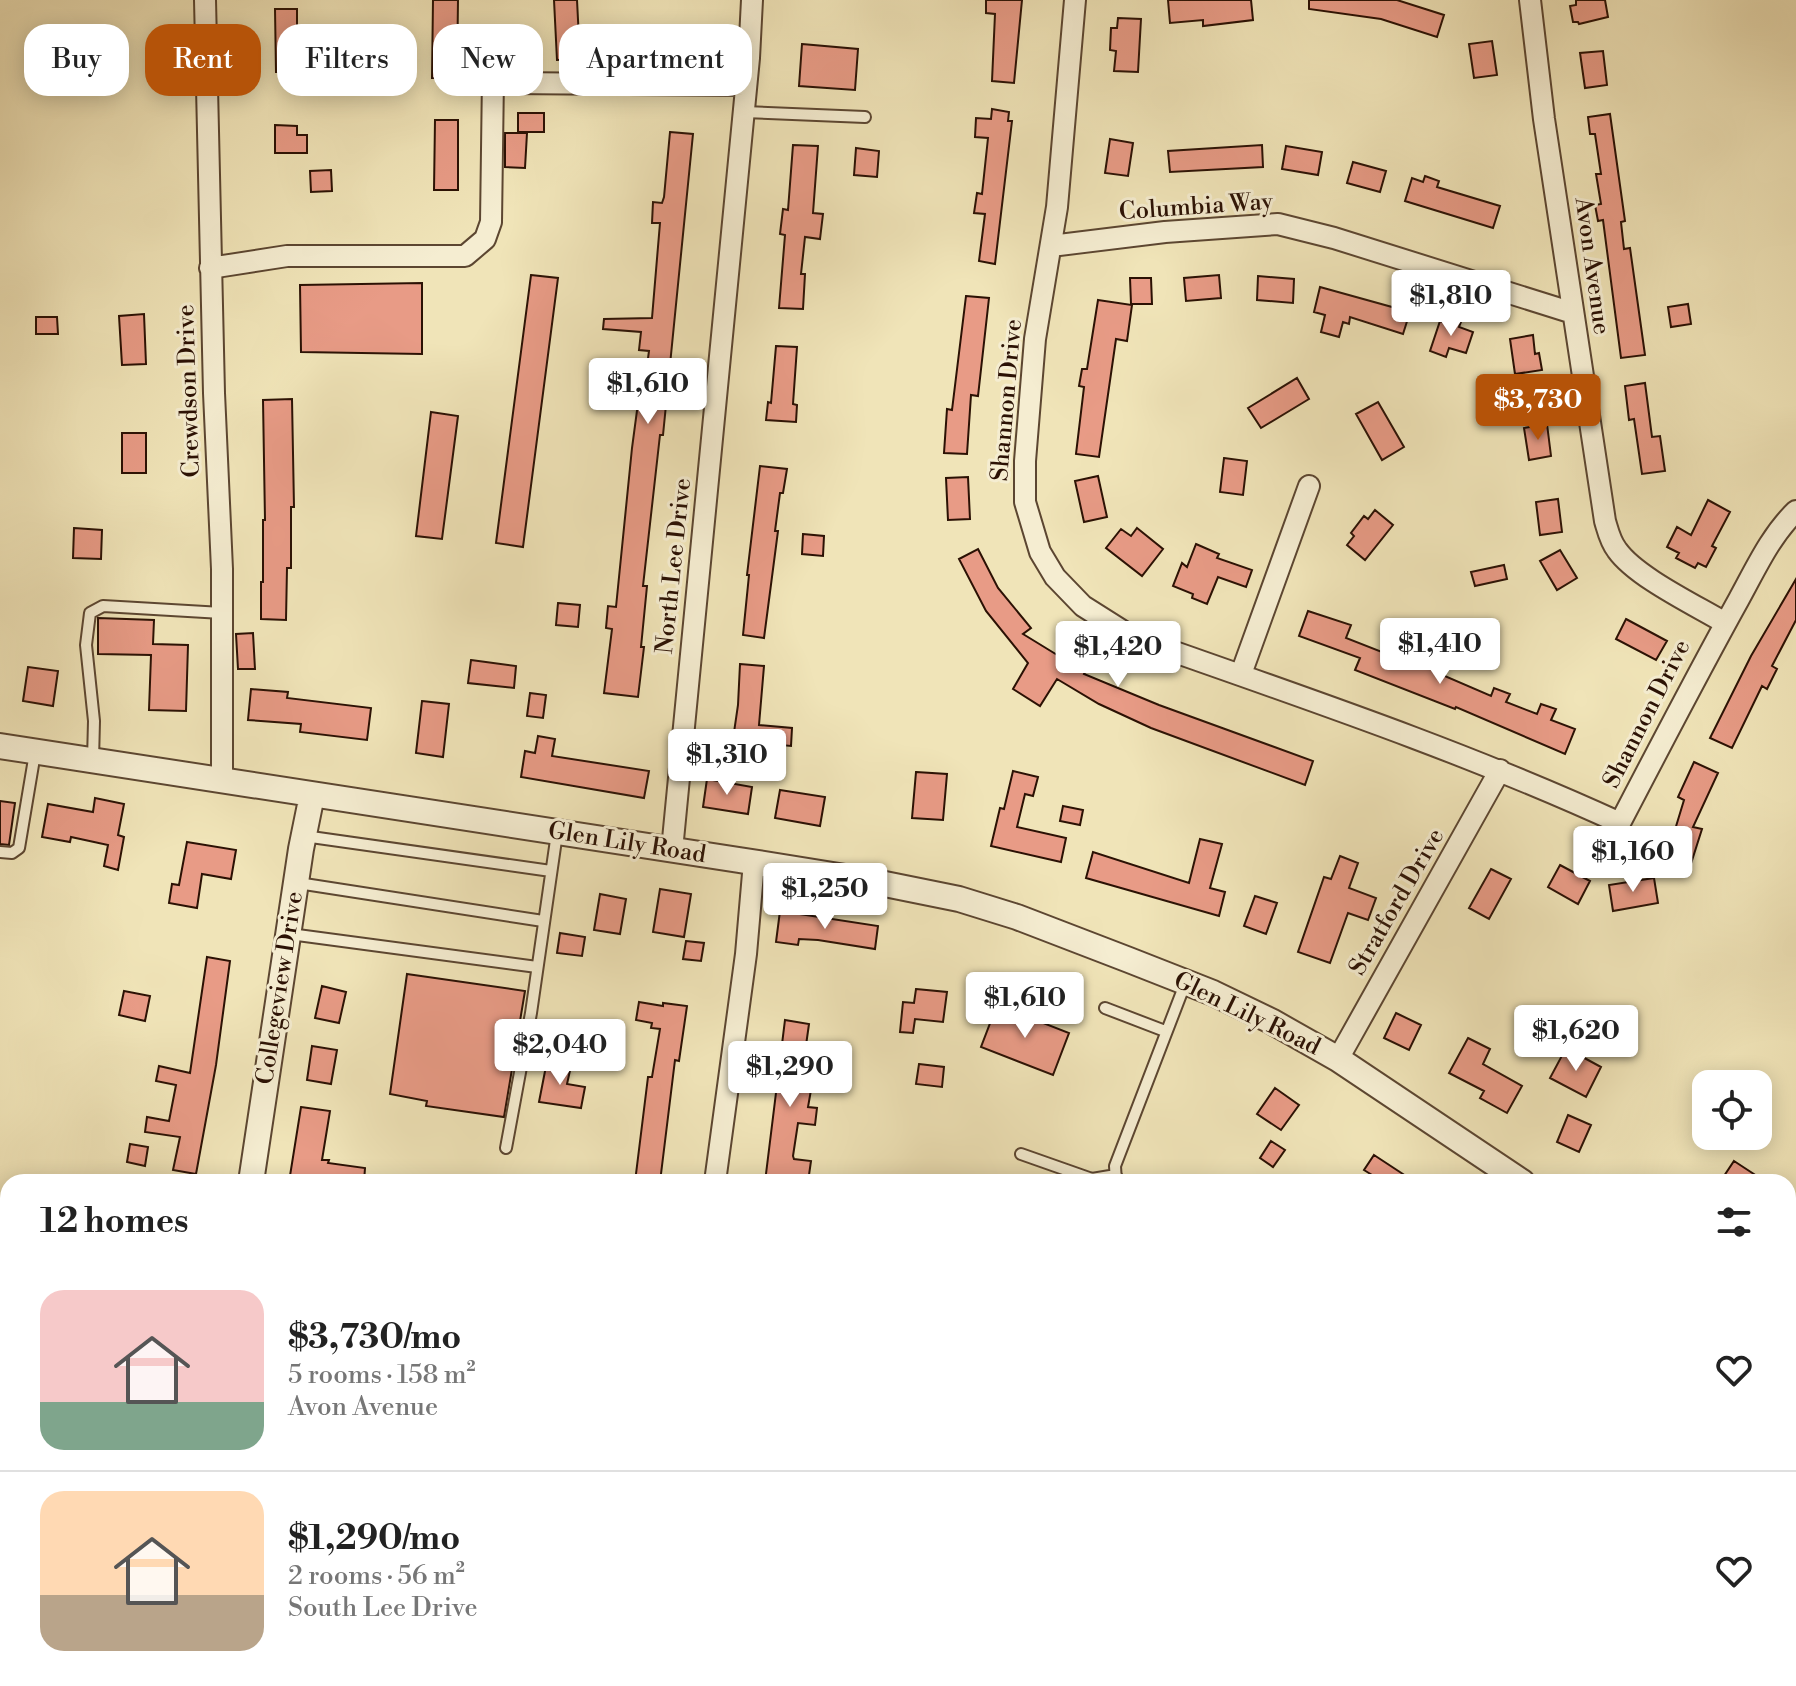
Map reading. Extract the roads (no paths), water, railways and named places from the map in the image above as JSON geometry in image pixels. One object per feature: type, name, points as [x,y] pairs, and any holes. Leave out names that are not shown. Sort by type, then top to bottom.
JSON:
[{"type":"street","name":"Crewdson Drive","points":[[205,0],[210,268],[222,613],[222,780]]},
{"type":"street","name":"North Lee Drive","points":[[750,24],[752,0]]},
{"type":"street","name":"Shannon Drive","points":[[1075,0],[1064,139],[1051,246],[1035,339],[1025,461],[1027,514],[1040,552],[1073,598],[1106,623],[1132,637],[1500,770],[1620,823],[1725,623]]},
{"type":"street","name":"Avon Avenue","points":[[1528,0],[1605,521],[1619,553],[1643,573],[1725,623]]},
{"type":"street","points":[[210,268],[287,256],[465,256],[485,239],[491,222],[493,80],[559,81]]},
{"type":"street","name":"North Lee Drive","points":[[672,850],[745,96]]},
{"type":"street","name":"Columbia Way","points":[[1051,246],[1165,232],[1278,224],[1334,238],[1573,313]]},
{"type":"street","points":[[1241,674],[1309,486]]},
{"type":"street","points":[[1725,623],[1776,534],[1796,511]]},
{"type":"street","name":"Glen Lily Road","points":[[0,746],[754,862],[959,899],[1017,917],[1186,982],[1271,1021],[1338,1059],[1510,1174]]},
{"type":"street","name":"Stratford Drive","points":[[1338,1059],[1500,770]]},
{"type":"street","name":"Collegeview Drive","points":[[252,1174],[312,795]]},
{"type":"street","points":[[716,1174],[746,954],[754,862]]},
{"type":"lane","points":[[744,112],[865,117]]},
{"type":"lane","points":[[93,760],[94,721],[86,645],[90,613],[103,606],[222,613]]},
{"type":"lane","points":[[0,852],[12,853],[19,848],[36,751]]},
{"type":"lane","points":[[506,1148],[557,833]]},
{"type":"lane","points":[[304,836],[551,871]]},
{"type":"lane","points":[[296,883],[543,921]]},
{"type":"lane","points":[[288,934],[537,967]]},
{"type":"lane","points":[[1116,1174],[1115,1166],[1186,982]]},
{"type":"lane","points":[[1105,1008],[1165,1031]]},
{"type":"lane","points":[[1021,1154],[1078,1174]]}]
